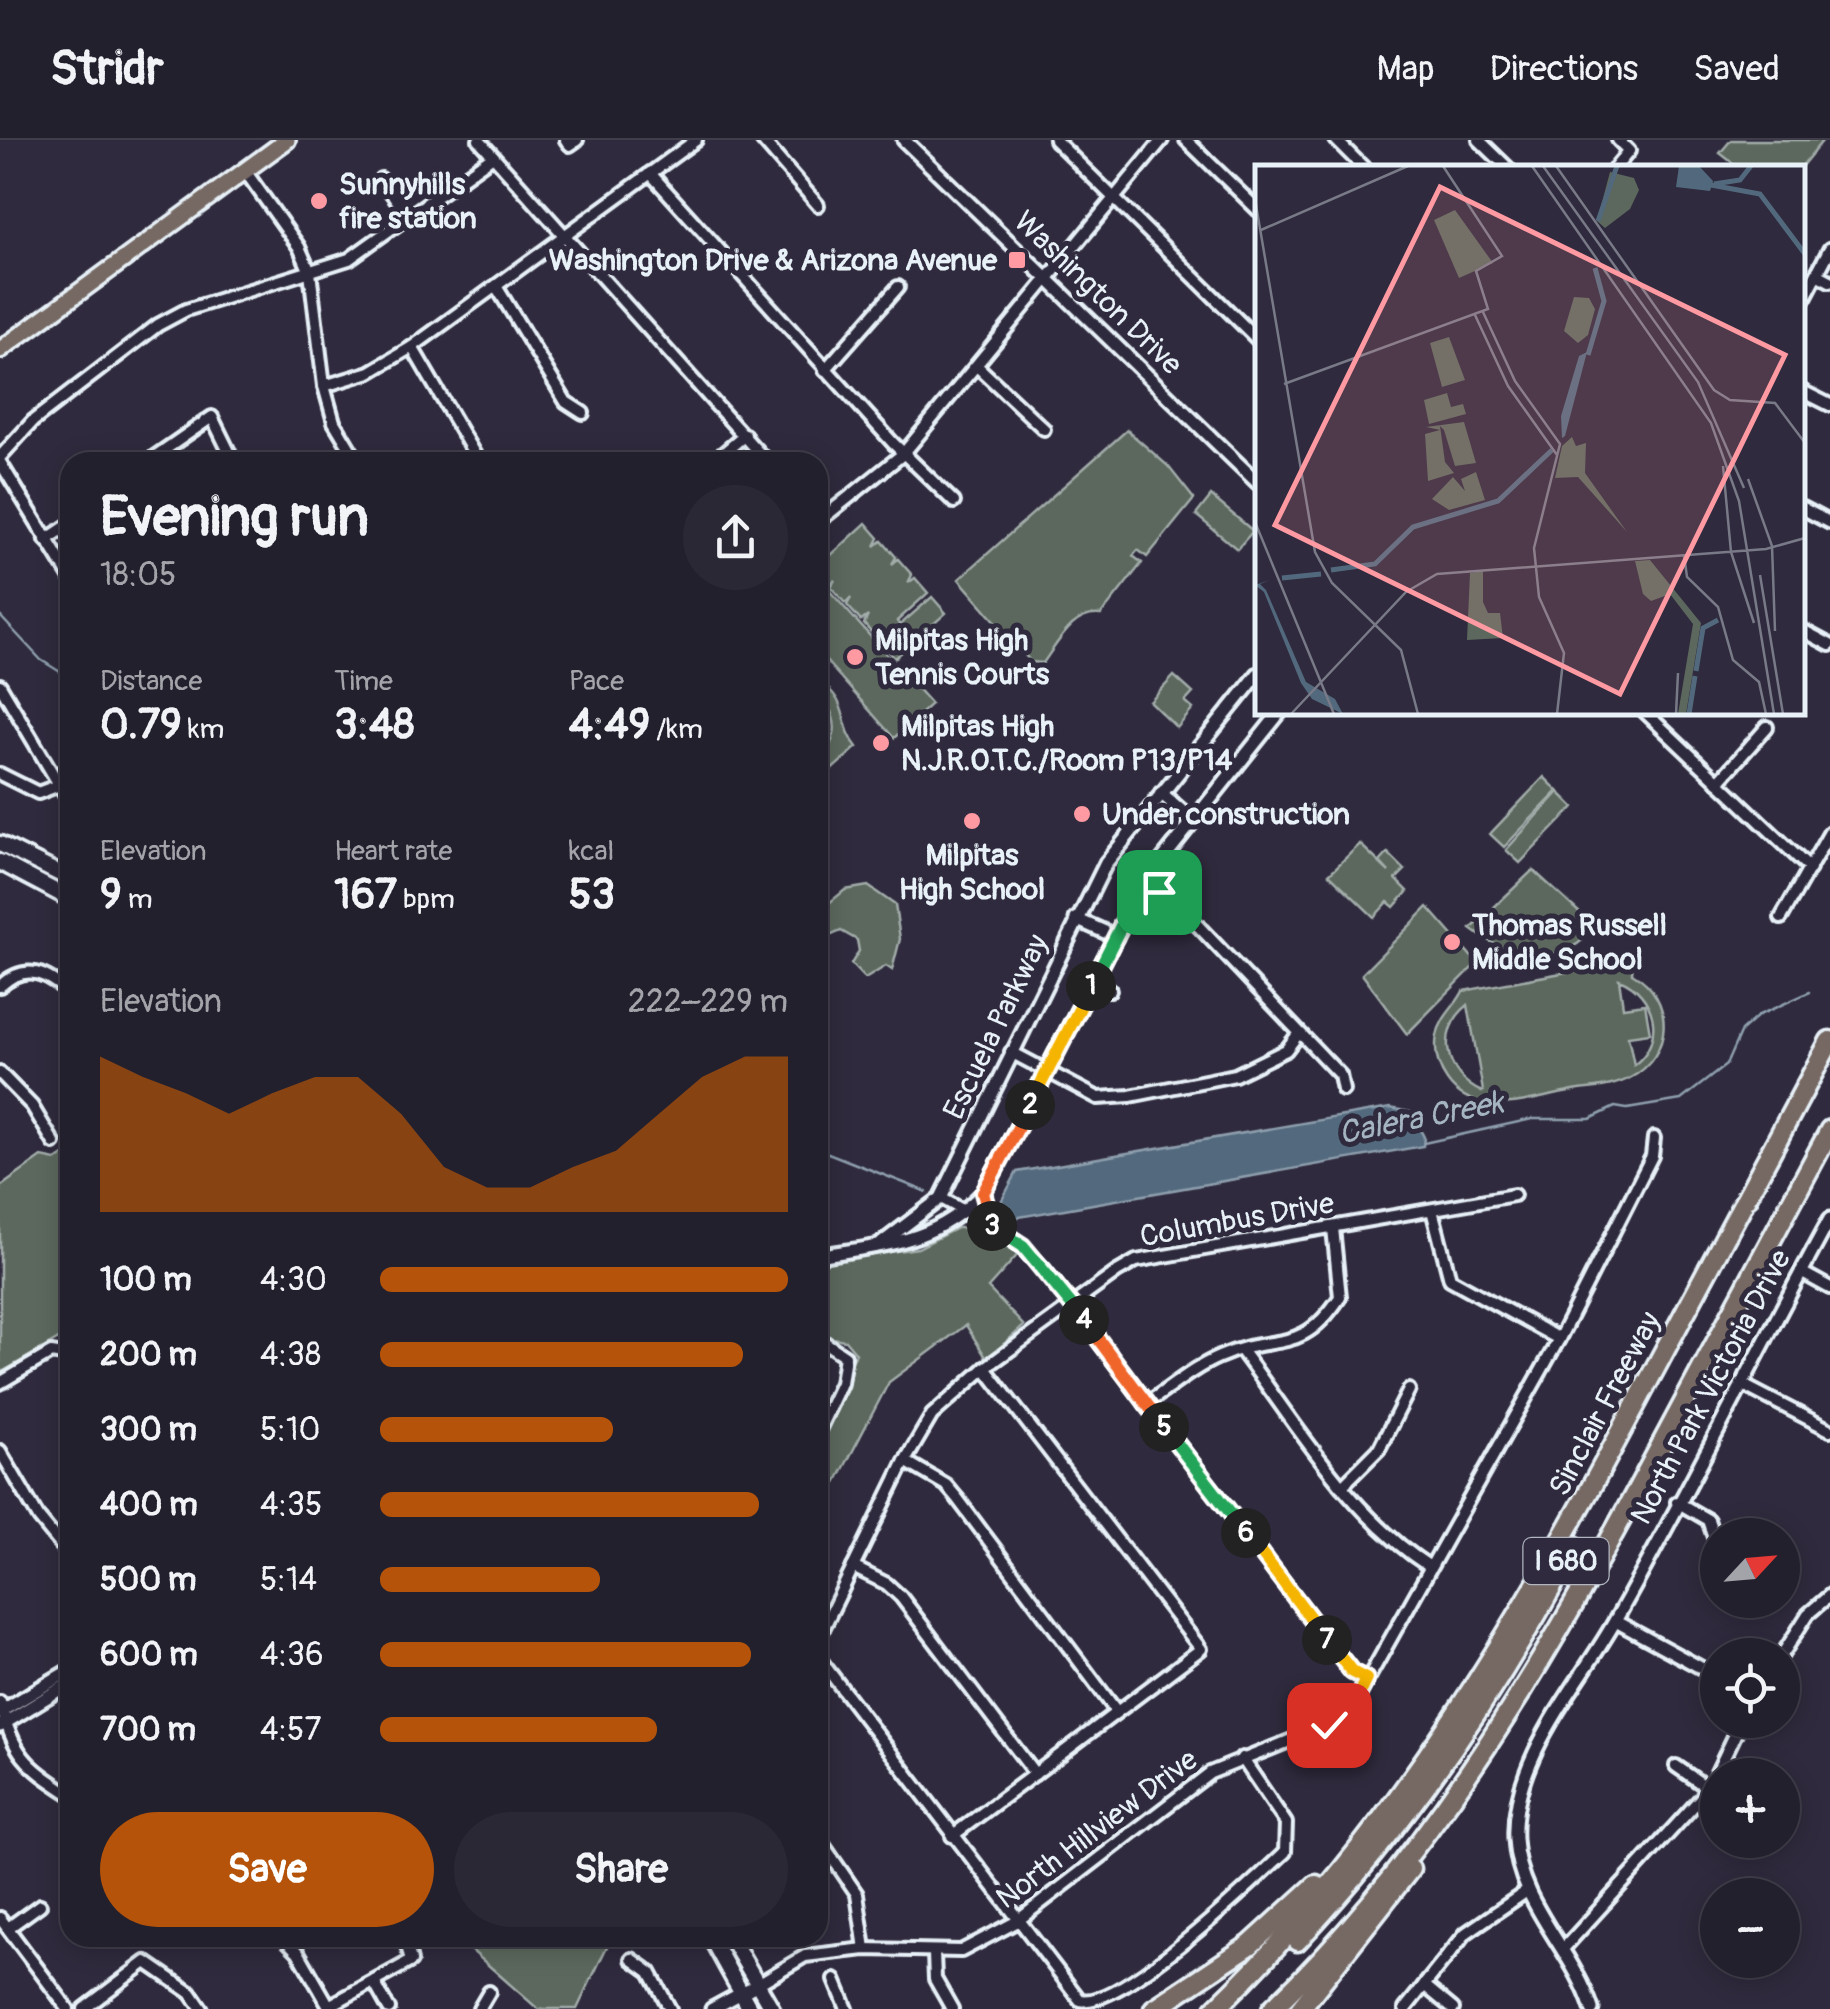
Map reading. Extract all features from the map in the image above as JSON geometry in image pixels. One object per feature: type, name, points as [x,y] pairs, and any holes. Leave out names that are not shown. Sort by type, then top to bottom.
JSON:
[{"type":"highway","name":"Sinclair Freeway","points":[[1215,2009],[1291,1930],[1377,1830],[1420,1770],[1556,1554],[1830,1041]]},
{"type":"highway","name":"I 680","points":[[1232,2009],[1384,1842],[1508,1666],[1830,1064]]},
{"type":"highway","name":"I 680","points":[[1272,2009],[1365,1909],[1454,1796],[1579,1598],[1830,1130]]},
{"type":"highway","points":[[1154,2009],[1250,1946],[1286,1914],[1344,1857],[1420,1770]]},
{"type":"highway","points":[[1300,2009],[1396,1891],[1454,1796]]},
{"type":"main road","points":[[0,350],[286,140]]},
{"type":"main road","points":[[0,844],[60,874]]},
{"type":"main road","points":[[0,862],[60,894]]},
{"type":"main road","points":[[716,1947],[750,2009]]},
{"type":"main road","points":[[736,1947],[772,2009]]},
{"type":"street","points":[[478,140],[759,452]]},
{"type":"street","points":[[566,140],[570,145],[577,140]]},
{"type":"street","points":[[324,386],[370,372],[412,347],[696,140]]},
{"type":"street","points":[[762,140],[818,205]]},
{"type":"street","name":"Washington Drive","points":[[904,140],[1255,480]]},
{"type":"street","points":[[1056,140],[1255,337]]},
{"type":"street","points":[[828,514],[903,454],[1162,140]]},
{"type":"street","points":[[1186,140],[1255,207]]},
{"type":"street","points":[[1336,140],[1361,165]]},
{"type":"street","points":[[1479,140],[1505,165]]},
{"type":"street","points":[[1618,140],[1630,151],[1618,165]]},
{"type":"street","points":[[60,562],[0,460],[65,394],[186,310],[349,260],[493,156]]},
{"type":"street","points":[[245,171],[299,247],[310,272],[324,386],[334,422],[352,452]]},
{"type":"street","points":[[650,173],[825,370],[954,502]]},
{"type":"street","points":[[381,179],[408,216]]},
{"type":"street","points":[[1805,296],[1830,249]]},
{"type":"street","points":[[1816,274],[1830,281]]},
{"type":"street","points":[[496,286],[566,402],[583,412]]},
{"type":"street","points":[[825,370],[898,286]]},
{"type":"street","points":[[412,347],[473,452]]},
{"type":"street","points":[[978,367],[1044,429]]},
{"type":"street","points":[[1805,392],[1830,405]]},
{"type":"street","points":[[162,452],[212,418],[229,452]]},
{"type":"street","points":[[724,452],[745,434]]},
{"type":"street","points":[[1805,510],[1830,522]]},
{"type":"street","points":[[46,540],[60,531]]},
{"type":"street","points":[[1805,632],[1830,645]]},
{"type":"street","name":"Escuela Parkway","points":[[878,1246],[941,1198],[1076,919],[1115,850],[1255,678]]},
{"type":"street","points":[[0,685],[60,776]]},
{"type":"street","name":"Escuela Parkway","points":[[828,1254],[909,1242],[964,1212],[983,1193],[1142,884],[1278,715]]},
{"type":"street","points":[[1648,715],[1810,869]]},
{"type":"street","points":[[1718,782],[1768,727]]},
{"type":"street","points":[[0,774],[38,793],[60,786]]},
{"type":"street","points":[[1161,793],[1192,820]]},
{"type":"street","points":[[1782,918],[1830,832]]},
{"type":"street","points":[[1142,884],[1183,910],[1340,1075],[1343,1090]]},
{"type":"street","points":[[1076,919],[1116,937]]},
{"type":"street","points":[[0,986],[14,974],[34,971],[60,985]]},
{"type":"street","points":[[1093,982],[1110,990]]},
{"type":"street","points":[[1011,1052],[1098,1098],[1130,1096],[1235,1075],[1286,1050],[1299,1033]]},
{"type":"street","points":[[0,1073],[32,1106],[54,1143]]},
{"type":"street","name":"North Hillview Drive","points":[[712,2009],[805,1956],[865,1950],[961,1951],[1016,1922],[1210,1773],[1329,1725],[1355,1702],[1558,1339],[1652,1156],[1654,1138]]},
{"type":"street","points":[[983,1193],[992,1227]]},
{"type":"street","name":"Columbus Drive","points":[[828,1618],[905,1461],[932,1416],[985,1368],[1136,1261],[1514,1195]]},
{"type":"street","points":[[941,1198],[1023,1246],[1352,1672],[1366,1679]]},
{"type":"street","points":[[1432,1210],[1437,1243],[1450,1279],[1558,1339]]},
{"type":"street","name":"North Park Victoria Drive","points":[[1592,2009],[1584,1982],[1526,1890],[1514,1834],[1527,1771],[1615,1622],[1830,1219]]},
{"type":"street","points":[[1146,1404],[1218,1356],[1304,1336],[1329,1314],[1340,1298],[1334,1228]]},
{"type":"street","points":[[1801,1272],[1830,1288]]},
{"type":"street","points":[[828,1345],[844,1356],[841,1383],[828,1411]]},
{"type":"street","points":[[1241,1350],[1343,1485],[1396,1545],[1430,1566]]},
{"type":"street","points":[[0,1382],[51,1353],[60,1355]]},
{"type":"street","points":[[952,1836],[1201,1649],[985,1368]]},
{"type":"street","points":[[1740,1384],[1830,1430]]},
{"type":"street","points":[[1343,1485],[1379,1449],[1408,1390]]},
{"type":"street","points":[[0,1451],[60,1543]]},
{"type":"street","points":[[905,1461],[946,1485],[1118,1712]]},
{"type":"street","points":[[1677,1502],[1705,1518]]},
{"type":"street","points":[[853,1567],[887,1584],[901,1597],[1034,1774]]},
{"type":"street","points":[[1793,1638],[1808,1614],[1830,1595]]},
{"type":"street","points":[[1615,1622],[1700,1668]]},
{"type":"street","points":[[828,1670],[1070,1992],[1090,2003],[1189,1940],[1285,1852],[1286,1823],[1242,1758]]},
{"type":"street","points":[[2,1715],[60,1677]]},
{"type":"street","points":[[2,1715],[60,1688]]},
{"type":"street","points":[[2,1715],[26,1766],[60,1788]]},
{"type":"street","points":[[1676,1766],[1700,1783]]},
{"type":"street","points":[[1564,1948],[1700,1800]]},
{"type":"street","points":[[828,1852],[856,1894],[865,1950]]},
{"type":"street","points":[[1405,2009],[1466,1933],[1526,1890]]},
{"type":"street","points":[[8,1928],[40,1905]]},
{"type":"street","points":[[0,1918],[68,2009]]},
{"type":"street","points":[[293,1947],[329,2006],[410,1961],[406,1947]]},
{"type":"street","points":[[934,1953],[935,1979],[952,2009]]},
{"type":"street","points":[[632,1959],[650,1972],[670,2009]]},
{"type":"street","points":[[84,2009],[146,1962],[191,1993],[202,2009]]},
{"type":"street","points":[[835,1980],[847,2009]]},
{"type":"street","points":[[374,1984],[389,2009]]},
{"type":"street","points":[[1424,1985],[1454,2009]]},
{"type":"street","points":[[479,2009],[488,1992]]},
{"type":"green space","points":[[1731,140],[1823,140],[1803,165],[1735,165],[1720,153]]},
{"type":"green space","points":[[1127,430],[1168,466],[1194,499],[1147,557],[1138,550],[1133,556],[1142,563],[1101,615],[1074,623],[1043,663],[1031,662],[959,579]]},
{"type":"green space","points":[[1211,496],[1253,531],[1237,549],[1196,515]]},
{"type":"green space","points":[[866,523],[879,538],[875,546],[882,541],[896,557],[892,564],[898,559],[912,575],[908,583],[915,578],[928,593],[897,621],[900,625],[932,597],[946,613],[895,658],[881,643],[887,638],[884,634],[877,639],[864,624],[868,616],[861,621],[847,605],[851,598],[845,603],[831,587],[835,580],[828,583],[828,558]]},
{"type":"green space","name":"Milpitas High Tennis Courts","points":[[828,589],[931,704],[894,738],[828,663]]},
{"type":"green space","points":[[1174,676],[1193,693],[1185,702],[1193,709],[1177,728],[1150,702]]},
{"type":"green space","points":[[828,689],[840,705],[857,747],[828,773],[828,749],[835,728]]},
{"type":"green space","points":[[1544,777],[1558,791],[1504,847],[1490,834]]},
{"type":"green space","points":[[1559,792],[1574,807],[1520,863],[1506,850]]},
{"type":"green space","points":[[1360,844],[1389,872],[1380,862],[1388,853],[1405,870],[1396,879],[1408,891],[1394,907],[1388,902],[1374,917],[1329,874]]},
{"type":"green space","points":[[1533,870],[1595,927],[1567,950],[1535,955],[1518,952],[1471,929]]},
{"type":"green space","points":[[868,886],[895,905],[900,939],[892,970],[886,966],[865,979],[851,964],[859,951],[857,940],[841,931],[828,937],[828,904],[845,890]]},
{"type":"green space","points":[[1428,907],[1477,963],[1407,1034],[1362,974]]},
{"type":"green space","points":[[1633,960],[1632,973],[1646,984],[1662,1011],[1661,1042],[1644,1068],[1616,1084],[1504,1104],[1472,1100],[1447,1080],[1436,1053],[1439,1029],[1463,991]],"holes":[[[1619,979],[1641,995],[1652,1018],[1651,1043],[1634,1065],[1628,1036],[1650,1033],[1645,1004],[1623,1007]],[[1468,1005],[1483,1091],[1482,1092],[1460,1075],[1449,1053],[1451,1028]]]},
{"type":"green space","points":[[42,1157],[60,1157],[60,1338],[0,1373],[0,1187]]},
{"type":"green space","points":[[957,1228],[975,1228],[1021,1251],[988,1288],[1024,1326],[987,1359],[966,1325],[889,1382],[828,1498],[828,1428],[848,1387],[846,1376],[856,1353],[845,1340],[828,1337],[828,1261],[918,1248]]},
{"type":"green space","points":[[607,1947],[577,2009],[538,2009],[470,1949]]},
{"type":"water","points":[[1390,1108],[1411,1112],[1424,1137],[1423,1146],[1008,1219],[996,1211],[1017,1172]]},
{"type":"waterway","name":"Calera Creek","points":[[0,616],[41,660],[60,672]]},
{"type":"waterway","name":"Calera Creek","points":[[1424,1143],[1532,1119],[1590,1119],[1615,1107],[1627,1109],[1681,1100],[1726,1065],[1741,1031],[1759,1015],[1810,992]]},
{"type":"waterway","name":"Calera Creek","points":[[828,1153],[927,1192]]},
{"type":"place","name":"Sunnyhills fire station","points":[[319,201]]},
{"type":"place","name":"Washington Drive & Arizona Avenue","points":[[1017,260]]},
{"type":"place","name":"Milpitas High Tennis Courts","points":[[855,657]]},
{"type":"place","name":"Milpitas High N.J.R.O.T.C./Room P13/P14","points":[[881,743]]},
{"type":"place","name":"Under construction","points":[[1082,814]]},
{"type":"place","name":"Milpitas High School","points":[[972,821]]},
{"type":"place","name":"Thomas Russell Middle School","points":[[1452,942]]},
{"type":"route","points":[[1159,892],[1142,884],[983,1193],[985,1205],[992,1227],[1023,1246],[1044,1268],[1352,1672],[1366,1679],[1355,1702],[1329,1725]]}]
